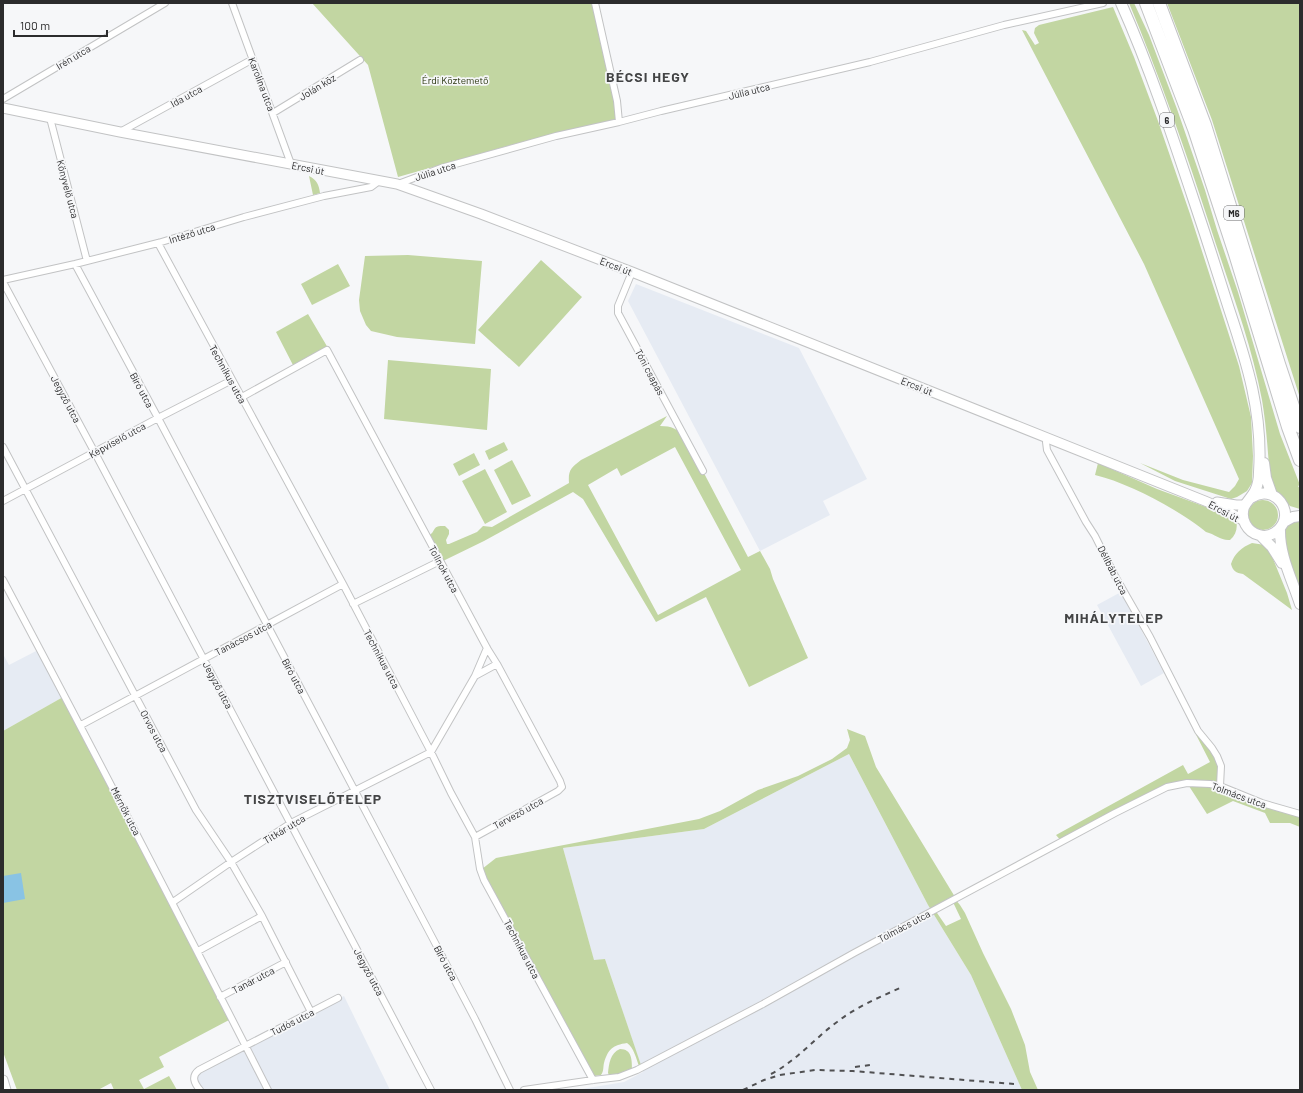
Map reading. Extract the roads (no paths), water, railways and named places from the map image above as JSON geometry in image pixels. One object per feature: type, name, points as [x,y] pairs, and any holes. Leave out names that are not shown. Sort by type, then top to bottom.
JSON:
[{"type":"highway","name":"M6","points":[[1146,3],[1194,129],[1288,427],[1300,460]]},
{"type":"highway","name":"M6","points":[[1159,3],[1213,147],[1279,364],[1300,427]]},
{"type":"main road","name":"6","points":[[1121,3],[1169,127],[1243,352],[1255,397],[1259,423],[1259,474],[1256,487],[1243,511],[1244,521]]},
{"type":"main road","name":"Ercsi út","points":[[3,108],[120,132],[397,184],[481,214],[632,272],[1205,501],[1224,509],[1244,521]]},
{"type":"main road","name":"6","points":[[1260,446],[1266,478],[1272,495],[1278,499],[1284,507],[1300,512]]},
{"type":"main road","points":[[1248,501],[1260,494],[1272,495]]},
{"type":"main road","name":"Ercsi út","points":[[1205,501],[1236,505],[1248,501]]},
{"type":"main road","points":[[1284,507],[1285,514],[1280,541],[1288,573],[1300,604]]},
{"type":"main road","points":[[1261,536],[1271,534],[1293,517],[1300,516]]},
{"type":"main road","points":[[1244,521],[1250,531],[1261,536],[1272,547],[1288,573]]},
{"type":"main road","points":[[3,1080],[6,1090]]},
{"type":"street","name":"Irén utca","points":[[3,99],[164,3]]},
{"type":"street","name":"Karolina utca","points":[[232,3],[291,164]]},
{"type":"street","points":[[595,3],[617,101],[619,122]]},
{"type":"street","name":"Júlia utca","points":[[397,184],[441,168],[556,136],[870,62],[1004,25],[1103,3]]},
{"type":"street","name":"Ida utca","points":[[120,132],[253,59]]},
{"type":"street","name":"Jolán köz","points":[[273,113],[360,60]]},
{"type":"street","name":"Könyvelő utca","points":[[50,118],[87,261]]},
{"type":"street","name":"Intéző utca","points":[[3,281],[158,243],[244,217],[324,196],[371,187],[379,181]]},
{"type":"street","name":"Technikus utca","points":[[158,243],[343,584],[431,752],[450,793],[475,837],[480,869],[484,880],[593,1080]]},
{"type":"street","name":"Bíró utca","points":[[75,264],[158,418],[475,1019],[510,1090]]},
{"type":"street","name":"Tóni csapás","points":[[632,272],[618,306],[618,313],[703,471]]},
{"type":"street","name":"Jegyző utca","points":[[3,281],[431,1090]]},
{"type":"street","name":"Tollnok utca","points":[[242,397],[327,350],[560,781],[562,788]]},
{"type":"street","name":"Képviselő utca","points":[[3,501],[232,380]]},
{"type":"street","name":"Délibáb utca","points":[[1047,438],[1047,450],[1086,522],[1096,536],[1115,576],[1150,637],[1198,731],[1212,748],[1220,762],[1222,772],[1220,786]]},
{"type":"street","name":"Orvos utca","points":[[3,447],[196,810],[231,862],[262,916],[311,1012]]},
{"type":"street","points":[[353,604],[440,561]]},
{"type":"street","name":"Mérnök utca","points":[[3,580],[81,725],[173,902],[268,1090]]},
{"type":"street","name":"Tanácsos utca","points":[[81,725],[343,584]]},
{"type":"street","points":[[431,752],[476,676],[487,648]]},
{"type":"street","points":[[476,676],[497,664]]},
{"type":"street","name":"Titkár utca","points":[[173,902],[291,823],[431,752]]},
{"type":"street","name":"Tolmács utca","points":[[524,1090],[619,1077],[637,1070],[763,1004],[854,953],[1157,792],[1176,785],[1199,782],[1220,786],[1262,803],[1300,814]]},
{"type":"street","name":"Tervező utca","points":[[475,837],[562,788]]},
{"type":"street","name":"Tolmács utca","points":[[1284,809],[1300,808]]},
{"type":"street","points":[[198,952],[262,916]]},
{"type":"street","name":"Tanár utca","points":[[220,997],[286,962]]},
{"type":"street","name":"Tudós utca","points":[[245,1045],[338,998]]},
{"type":"street","points":[[200,1090],[194,1082],[195,1073],[245,1045]]},
{"type":"water","points":[[21,873],[25,899],[3,903],[3,876]]},
{"type":"railway","points":[[771,1074],[789,1063],[844,1017],[867,1003],[900,988]]},
{"type":"railway","points":[[855,1067],[870,1065]]},
{"type":"railway","points":[[743,1090],[764,1080],[780,1075],[815,1070],[853,1071],[1014,1084]]},
{"type":"district","name":"BÉCSI HEGY","points":[[648,76]]},
{"type":"district","name":"MIHÁLYTELEP","points":[[1114,617]]},
{"type":"district","name":"TISZTVISELŐTELEP","points":[[313,798]]},
{"type":"park label","name":"Érdi Köztemető","points":[[455,80]]}]
